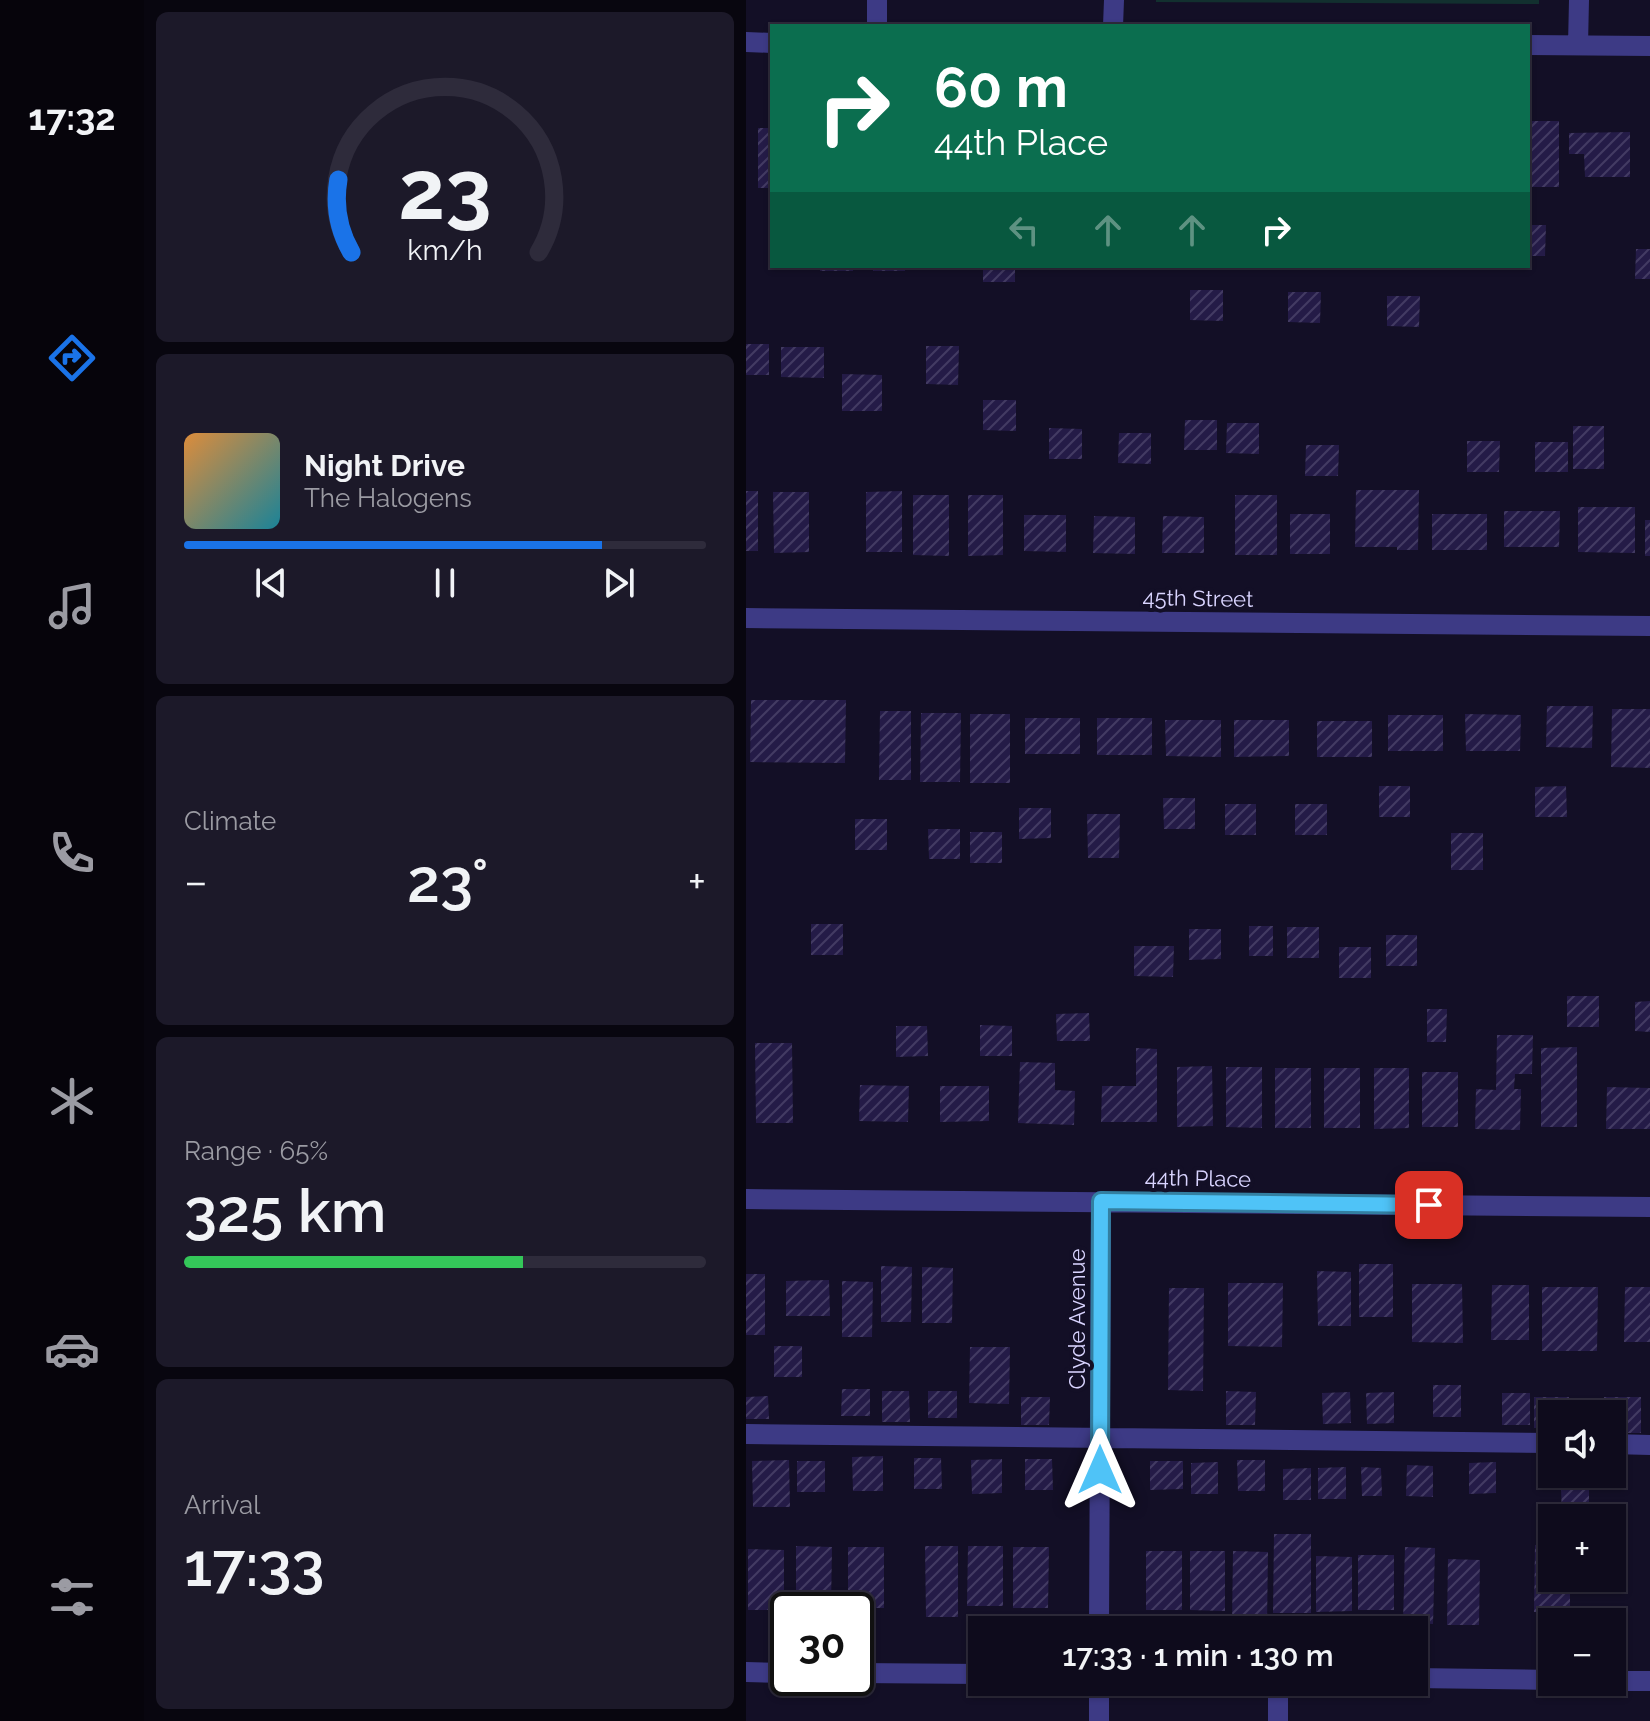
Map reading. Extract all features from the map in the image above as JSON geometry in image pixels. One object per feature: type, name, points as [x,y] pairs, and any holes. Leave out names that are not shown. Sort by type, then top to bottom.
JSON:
[{"type":"street","points":[[877,0],[877,24]]},
{"type":"street","points":[[1113,24],[1114,0]]},
{"type":"street","points":[[1578,45],[1579,0]]},
{"type":"street","points":[[746,42],[770,43]]},
{"type":"street","points":[[1530,45],[1650,46]]},
{"type":"street","name":"45th Street","points":[[746,618],[1650,626]]},
{"type":"street","name":"44th Place","points":[[746,1199],[1650,1207]]},
{"type":"street","name":"Clyde Avenue","points":[[1099,1616],[1101,1201]]},
{"type":"street","points":[[746,1434],[1538,1443]]},
{"type":"street","points":[[1626,1444],[1650,1445]]},
{"type":"street","points":[[746,1672],[770,1673]]},
{"type":"street","points":[[874,1673],[968,1674]]},
{"type":"street","points":[[1428,1678],[1538,1680]]},
{"type":"street","points":[[1626,1681],[1650,1681]]},
{"type":"street","points":[[1099,1696],[1099,1721]]},
{"type":"street","points":[[1278,1696],[1278,1721]]},
{"type":"green space","points":[[1539,0],[1539,4],[1156,2]]},
{"type":"building","points":[[1530,121],[1559,121],[1559,187],[1530,187]]},
{"type":"building","points":[[758,128],[770,128],[770,188],[758,188]]},
{"type":"building","points":[[1630,132],[1630,177],[1585,177],[1584,154],[1569,154],[1569,133]]},
{"type":"building","points":[[1530,225],[1546,225],[1545,256],[1530,256]]},
{"type":"building","points":[[1636,249],[1650,249],[1650,279],[1635,279]]},
{"type":"building","points":[[820,268],[853,268],[853,271],[820,271]]},
{"type":"building","points":[[873,268],[905,268],[905,271],[873,271]]},
{"type":"building","points":[[983,268],[1015,268],[1015,282],[983,282]]},
{"type":"building","points":[[1190,290],[1223,290],[1223,321],[1190,320]]},
{"type":"building","points":[[1288,292],[1321,292],[1320,323],[1288,322]]},
{"type":"building","points":[[1387,296],[1420,296],[1419,327],[1387,326]]},
{"type":"building","points":[[746,344],[769,344],[769,375],[746,375]]},
{"type":"building","points":[[926,346],[959,346],[958,385],[926,384]]},
{"type":"building","points":[[781,347],[824,347],[824,378],[781,377]]},
{"type":"building","points":[[842,374],[882,375],[882,411],[842,411]]},
{"type":"building","points":[[983,400],[1016,400],[1016,431],[983,430]]},
{"type":"building","points":[[1185,420],[1217,420],[1217,450],[1184,450]]},
{"type":"building","points":[[1227,423],[1259,423],[1259,454],[1226,453]]},
{"type":"building","points":[[1573,426],[1604,426],[1604,469],[1573,469]]},
{"type":"building","points":[[1049,428],[1082,429],[1082,459],[1049,459]]},
{"type":"building","points":[[1119,433],[1151,433],[1151,464],[1118,463]]},
{"type":"building","points":[[1467,441],[1500,441],[1499,472],[1467,472]]},
{"type":"building","points":[[1535,442],[1568,442],[1568,472],[1535,472]]},
{"type":"building","points":[[1306,445],[1339,445],[1338,476],[1305,476]]},
{"type":"building","points":[[1356,490],[1419,490],[1418,550],[1355,547]]},
{"type":"building","points":[[746,491],[758,491],[758,551],[746,551]]},
{"type":"building","points":[[902,491],[902,552],[866,552],[866,492]]},
{"type":"building","points":[[773,492],[809,492],[809,552],[774,553]]},
{"type":"building","points":[[913,495],[949,495],[949,556],[913,555]]},
{"type":"building","points":[[968,495],[1003,495],[1003,555],[968,556]]},
{"type":"building","points":[[1235,495],[1277,495],[1277,555],[1235,555]]},
{"type":"building","points":[[1578,507],[1635,507],[1635,553],[1578,552]]},
{"type":"building","points":[[1504,511],[1560,511],[1559,547],[1504,547]]},
{"type":"building","points":[[1290,514],[1330,514],[1330,554],[1290,554]]},
{"type":"building","points":[[1432,514],[1487,514],[1487,550],[1432,550]]},
{"type":"building","points":[[1024,515],[1066,515],[1066,552],[1024,551]]},
{"type":"building","points":[[1094,516],[1135,517],[1135,554],[1093,553]]},
{"type":"building","points":[[1163,516],[1204,517],[1204,553],[1162,553]]},
{"type":"building","points":[[1645,520],[1650,520],[1650,556],[1645,556]]},
{"type":"building","points":[[751,700],[846,700],[845,763],[750,762]]},
{"type":"building","points":[[1547,706],[1593,706],[1592,748],[1546,747]]},
{"type":"building","points":[[1612,709],[1650,709],[1650,768],[1611,767]]},
{"type":"building","points":[[880,711],[911,711],[911,780],[879,780]]},
{"type":"building","points":[[921,713],[961,713],[960,782],[920,782]]},
{"type":"building","points":[[970,714],[1010,714],[1010,783],[970,783]]},
{"type":"building","points":[[1465,714],[1521,715],[1520,751],[1466,751]]},
{"type":"building","points":[[1388,715],[1443,715],[1443,751],[1388,751]]},
{"type":"building","points":[[1025,718],[1080,718],[1080,754],[1025,754]]},
{"type":"building","points":[[1097,718],[1152,718],[1152,755],[1097,755]]},
{"type":"building","points":[[1165,720],[1221,720],[1221,757],[1166,756]]},
{"type":"building","points":[[1234,720],[1289,720],[1289,756],[1234,757]]},
{"type":"building","points":[[1317,721],[1372,721],[1372,757],[1317,757]]},
{"type":"building","points":[[1379,786],[1410,786],[1410,817],[1379,817]]},
{"type":"building","points":[[1566,786],[1567,817],[1535,817],[1535,787]]},
{"type":"building","points":[[1163,798],[1195,798],[1195,829],[1164,829]]},
{"type":"building","points":[[1225,804],[1256,804],[1256,835],[1225,835]]},
{"type":"building","points":[[1295,804],[1327,804],[1327,835],[1295,835]]},
{"type":"building","points":[[1019,808],[1051,808],[1051,838],[1019,839]]},
{"type":"building","points":[[1087,814],[1120,814],[1119,858],[1088,858]]},
{"type":"building","points":[[855,819],[887,819],[887,850],[855,850]]},
{"type":"building","points":[[928,829],[960,829],[960,859],[929,859]]},
{"type":"building","points":[[970,832],[1002,832],[1002,863],[970,863]]},
{"type":"building","points":[[1451,833],[1483,833],[1483,870],[1451,870]]},
{"type":"building","points":[[811,924],[843,924],[843,955],[811,955]]},
{"type":"building","points":[[1249,926],[1273,926],[1273,956],[1249,956]]},
{"type":"building","points":[[1287,927],[1319,927],[1319,958],[1287,958]]},
{"type":"building","points":[[1189,929],[1221,929],[1221,959],[1189,960]]},
{"type":"building","points":[[1386,935],[1417,935],[1417,966],[1386,966]]},
{"type":"building","points":[[1134,946],[1174,946],[1173,977],[1134,976]]},
{"type":"building","points":[[1339,947],[1371,947],[1371,978],[1339,978]]},
{"type":"building","points":[[1567,996],[1599,996],[1599,1027],[1567,1027]]},
{"type":"building","points":[[1650,1001],[1650,1032],[1635,1031],[1635,1002]]},
{"type":"building","points":[[1427,1009],[1447,1009],[1446,1042],[1427,1042]]},
{"type":"building","points":[[1089,1013],[1090,1041],[1057,1041],[1056,1014]]},
{"type":"building","points":[[980,1025],[1012,1026],[1012,1056],[980,1056]]},
{"type":"building","points":[[896,1026],[927,1026],[928,1056],[896,1057]]},
{"type":"building","points":[[1497,1035],[1533,1035],[1532,1074],[1515,1074],[1514,1089],[1521,1089],[1520,1130],[1475,1129],[1476,1089],[1496,1090]]},
{"type":"building","points":[[755,1043],[792,1043],[793,1123],[756,1123]]},
{"type":"building","points":[[1577,1047],[1577,1127],[1541,1127],[1541,1048]]},
{"type":"building","points":[[1136,1048],[1157,1049],[1157,1122],[1101,1122],[1102,1086],[1136,1086]]},
{"type":"building","points":[[1020,1062],[1055,1063],[1055,1090],[1075,1091],[1074,1125],[1018,1123]]},
{"type":"building","points":[[1212,1066],[1213,1126],[1177,1127],[1177,1067]]},
{"type":"building","points":[[1226,1067],[1262,1067],[1262,1128],[1226,1127]]},
{"type":"building","points":[[1275,1068],[1311,1068],[1311,1128],[1275,1128]]},
{"type":"building","points":[[1324,1068],[1360,1068],[1360,1128],[1324,1128]]},
{"type":"building","points":[[1374,1068],[1409,1068],[1409,1128],[1374,1129]]},
{"type":"building","points":[[1422,1072],[1458,1072],[1458,1127],[1422,1127]]},
{"type":"building","points":[[860,1085],[909,1086],[908,1122],[859,1121]]},
{"type":"building","points":[[940,1086],[989,1086],[989,1121],[940,1122]]},
{"type":"building","points":[[1607,1087],[1650,1088],[1650,1129],[1606,1129]]},
{"type":"building","points":[[1359,1264],[1393,1264],[1393,1317],[1359,1317]]},
{"type":"building","points":[[881,1266],[912,1267],[911,1322],[881,1322]]},
{"type":"building","points":[[922,1267],[953,1268],[952,1323],[922,1323]]},
{"type":"building","points":[[1317,1271],[1351,1272],[1351,1326],[1318,1326]]},
{"type":"building","points":[[746,1274],[765,1274],[765,1335],[746,1335]]},
{"type":"building","points":[[829,1280],[830,1316],[786,1316],[786,1281]]},
{"type":"building","points":[[842,1281],[873,1282],[872,1337],[842,1337]]},
{"type":"building","points":[[1228,1283],[1283,1283],[1282,1347],[1228,1346]]},
{"type":"building","points":[[1412,1284],[1462,1284],[1463,1343],[1412,1342]]},
{"type":"building","points":[[1492,1285],[1529,1285],[1529,1340],[1491,1340]]},
{"type":"building","points":[[1542,1287],[1598,1287],[1597,1351],[1542,1351]]},
{"type":"building","points":[[1625,1287],[1650,1287],[1650,1342],[1624,1342]]},
{"type":"building","points":[[1169,1288],[1204,1288],[1203,1391],[1168,1390]]},
{"type":"building","points":[[774,1346],[802,1346],[802,1377],[774,1377]]},
{"type":"building","points":[[970,1347],[1010,1347],[1009,1404],[969,1403]]},
{"type":"building","points":[[1433,1385],[1461,1385],[1461,1417],[1433,1417]]},
{"type":"building","points":[[842,1389],[870,1389],[870,1416],[841,1416]]},
{"type":"building","points":[[882,1391],[909,1391],[910,1422],[882,1422]]},
{"type":"building","points":[[928,1391],[957,1391],[957,1418],[928,1418]]},
{"type":"building","points":[[1226,1391],[1256,1392],[1255,1425],[1226,1425]]},
{"type":"building","points":[[1350,1392],[1351,1423],[1323,1424],[1322,1393]]},
{"type":"building","points":[[1394,1392],[1394,1423],[1367,1424],[1366,1393]]},
{"type":"building","points":[[1502,1393],[1530,1393],[1530,1425],[1502,1425]]},
{"type":"building","points":[[768,1396],[769,1419],[746,1419],[746,1397]]},
{"type":"building","points":[[1021,1397],[1050,1397],[1049,1425],[1021,1425]]},
{"type":"building","points":[[1534,1397],[1569,1397],[1569,1400],[1538,1400],[1538,1428],[1534,1428]]},
{"type":"building","points":[[1604,1397],[1641,1397],[1641,1433],[1626,1433],[1626,1400],[1604,1400]]},
{"type":"building","points":[[883,1456],[883,1491],[853,1491],[852,1457]]},
{"type":"building","points":[[914,1458],[941,1458],[942,1489],[914,1489]]},
{"type":"building","points":[[1002,1459],[1002,1493],[972,1494],[971,1460]]},
{"type":"building","points":[[1025,1459],[1052,1459],[1053,1490],[1025,1490]]},
{"type":"building","points":[[789,1460],[790,1507],[753,1507],[752,1461]]},
{"type":"building","points":[[1237,1460],[1265,1460],[1265,1491],[1238,1491]]},
{"type":"building","points":[[797,1461],[825,1461],[825,1492],[797,1492]]},
{"type":"building","points":[[1150,1461],[1183,1461],[1183,1489],[1150,1490]]},
{"type":"building","points":[[1218,1462],[1218,1494],[1191,1494],[1191,1463]]},
{"type":"building","points":[[1496,1462],[1496,1493],[1469,1494],[1469,1463]]},
{"type":"building","points":[[1407,1465],[1433,1466],[1433,1497],[1406,1496]]},
{"type":"building","points":[[1346,1467],[1346,1499],[1318,1499],[1318,1468]]},
{"type":"building","points":[[1361,1467],[1381,1468],[1382,1496],[1362,1496]]},
{"type":"building","points":[[1311,1468],[1311,1500],[1283,1500],[1283,1469]]},
{"type":"building","points":[[1561,1488],[1589,1488],[1589,1504],[1562,1504]]},
{"type":"building","points":[[1274,1534],[1311,1534],[1311,1613],[1273,1613]]},
{"type":"building","points":[[1535,1545],[1538,1545],[1538,1592],[1570,1592],[1570,1608],[1538,1608],[1538,1612],[1534,1612]]},
{"type":"building","points":[[796,1546],[832,1547],[831,1592],[796,1592]]},
{"type":"building","points":[[925,1546],[958,1546],[958,1617],[926,1617]]},
{"type":"building","points":[[968,1546],[1003,1546],[1003,1606],[967,1606]]},
{"type":"building","points":[[848,1547],[884,1547],[884,1608],[874,1608],[874,1592],[848,1592]]},
{"type":"building","points":[[1013,1547],[1049,1547],[1048,1608],[1013,1608]]},
{"type":"building","points":[[1405,1547],[1435,1548],[1433,1624],[1428,1624],[1428,1616],[1403,1616]]},
{"type":"building","points":[[748,1549],[784,1550],[784,1592],[770,1592],[770,1610],[748,1610]]},
{"type":"building","points":[[1146,1551],[1182,1551],[1182,1610],[1146,1610]]},
{"type":"building","points":[[1190,1551],[1225,1551],[1225,1611],[1190,1610]]},
{"type":"building","points":[[1233,1551],[1268,1552],[1267,1616],[1232,1616]]},
{"type":"building","points":[[1358,1555],[1394,1555],[1394,1610],[1358,1610]]},
{"type":"building","points":[[1316,1556],[1352,1557],[1352,1611],[1316,1612]]},
{"type":"building","points":[[1448,1559],[1480,1560],[1479,1625],[1447,1625]]},
{"type":"route","points":[[1100,1470],[1101,1201],[1429,1205]]}]
